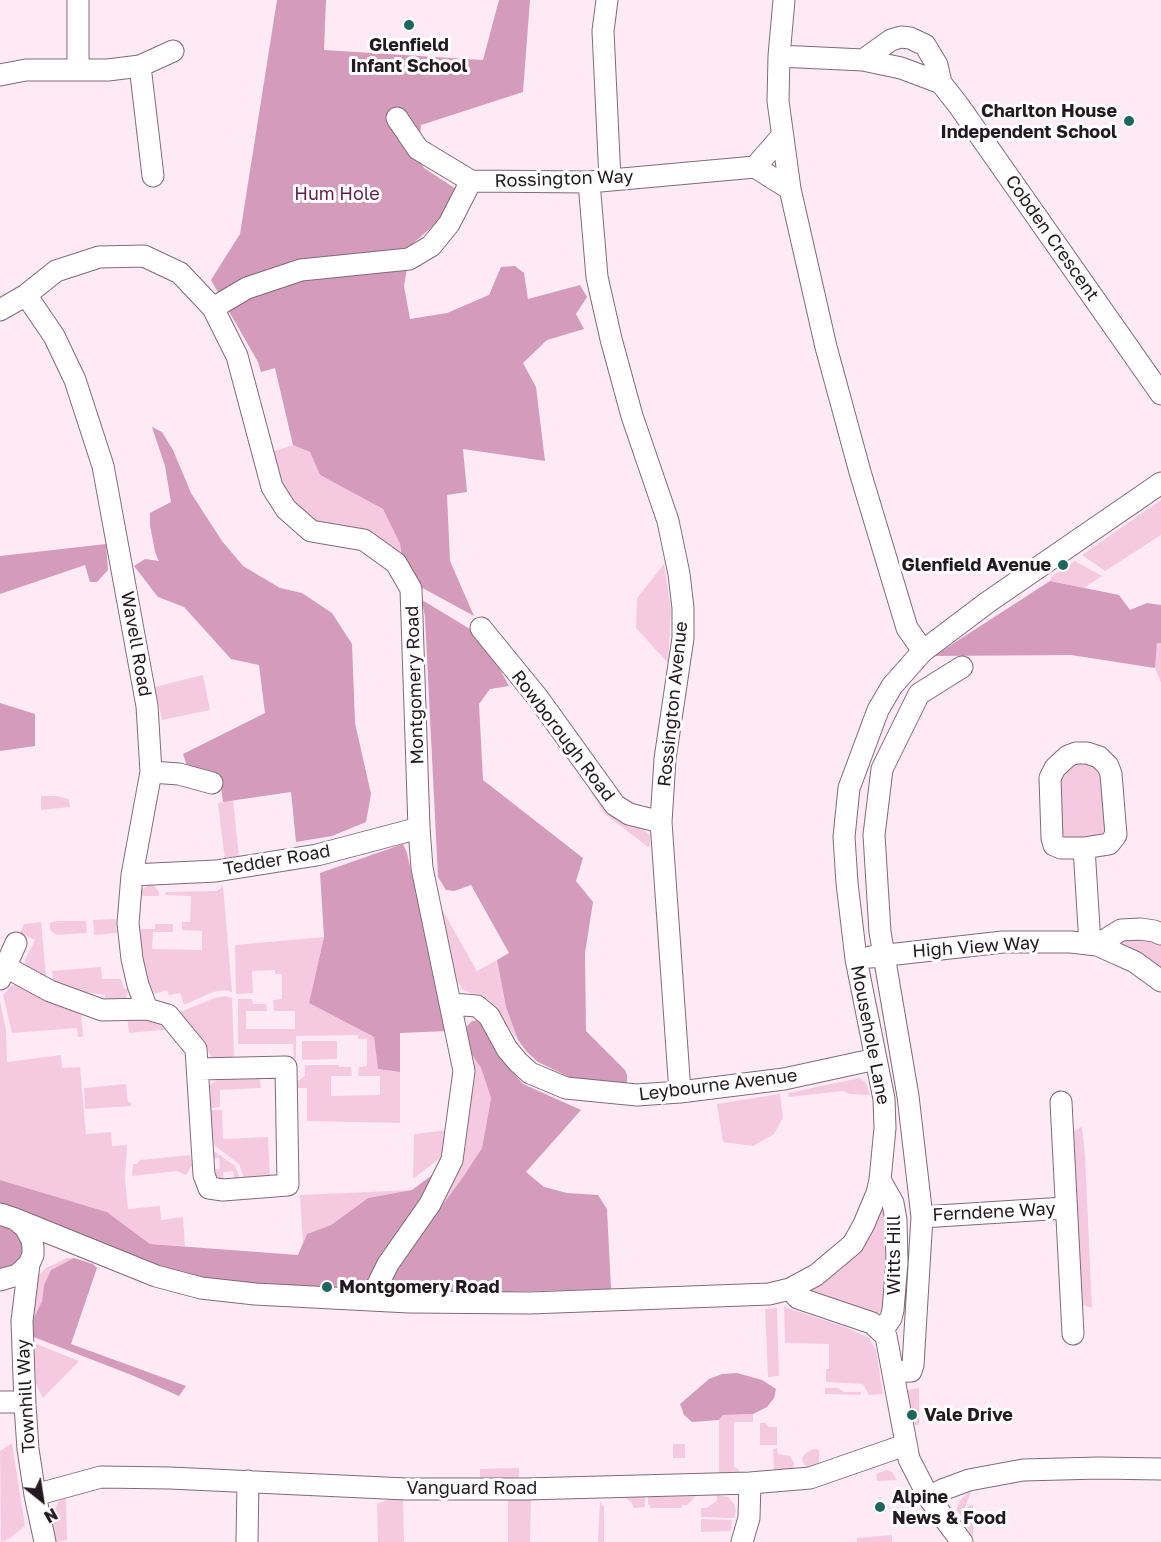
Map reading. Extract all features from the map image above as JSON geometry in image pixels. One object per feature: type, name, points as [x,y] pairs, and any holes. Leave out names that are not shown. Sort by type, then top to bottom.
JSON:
[{"type":"street","points":[[78,0],[78,69]]},
{"type":"street","points":[[608,0],[603,31],[610,180]]},
{"type":"street","points":[[784,0],[778,56],[778,101],[790,189],[826,347],[860,472],[907,628],[923,651]]},
{"type":"street","name":"Cobden Crescent","points":[[863,60],[891,40],[901,37],[910,38],[925,45],[937,65],[941,83],[1161,394]]},
{"type":"street","points":[[0,75],[26,70],[108,70],[140,66],[173,51]]},
{"type":"street","points":[[778,56],[863,60],[901,68],[941,83]]},
{"type":"street","points":[[140,66],[153,176]]},
{"type":"street","name":"Rossington Way","points":[[397,118],[418,149],[471,181],[589,182],[755,167]]},
{"type":"street","points":[[782,136],[755,167],[790,189]]},
{"type":"street","points":[[213,308],[247,288],[301,270],[409,258],[431,246],[448,224],[471,181]]},
{"type":"street","name":"Rossington Avenue","points":[[589,182],[597,277],[632,416],[668,521],[680,585],[683,638],[665,759],[661,822],[680,1092]]},
{"type":"street","name":"Montgomery Road","points":[[0,310],[26,295],[56,271],[99,257],[144,256],[180,273],[213,308],[237,356],[272,487],[285,507],[311,531],[364,540],[396,562],[411,589],[422,868],[464,1071],[452,1160],[430,1204],[388,1264],[369,1300]]},
{"type":"street","name":"Wavell Road","points":[[26,295],[54,336],[75,380],[103,466],[147,706],[151,772],[132,875],[128,932],[136,977],[147,1009]]},
{"type":"street","name":"Mousehole Lane","points":[[7,1217],[156,1276],[201,1288],[255,1294],[369,1300],[530,1303],[762,1295],[790,1289],[816,1275],[853,1244],[873,1203],[880,1180],[885,1128],[884,1099],[856,960],[844,837],[849,789],[878,710],[892,686],[923,651],[988,602],[1161,483]]},
{"type":"street","name":"Rowborough Road","points":[[481,628],[538,698],[615,805],[629,814],[661,822]]},
{"type":"street","points":[[893,1372],[911,1371],[913,1365],[922,1217],[908,1096],[880,932],[874,835],[882,770],[919,694],[962,667]]},
{"type":"street","points":[[1076,753],[1087,753],[1099,757],[1108,766],[1111,774],[1116,835],[1109,844],[1084,848],[1061,848],[1054,845],[1052,838],[1050,777],[1055,768],[1068,756],[1076,753]]},
{"type":"street","points":[[151,772],[179,774],[212,783]]},
{"type":"street","name":"Tedder Road","points":[[132,875],[216,871],[317,855],[419,828]]},
{"type":"street","points":[[1084,848],[1093,944],[1121,930],[1141,929],[1161,934]]},
{"type":"street","points":[[16,942],[3,973],[102,1010],[147,1009],[168,1015],[196,1049],[199,1070],[201,1144],[204,1175],[209,1188],[223,1190],[288,1185],[286,1067],[199,1070]]},
{"type":"street","name":"High View Way","points":[[856,960],[884,954],[1003,942],[1093,944],[1135,963],[1161,981]]},
{"type":"street","name":"Leybourne Avenue","points":[[451,1004],[477,1006],[489,1016],[507,1049],[518,1062],[530,1073],[566,1088],[637,1095],[680,1092],[784,1079],[876,1059]]},
{"type":"street","name":"Ferndene Way","points":[[1060,1102],[1073,1334]]},
{"type":"street","name":"Witts Hill","points":[[880,1180],[893,1203],[896,1220],[897,1262],[893,1310],[891,1318],[882,1331]]},
{"type":"street","name":"Ferndene Way","points":[[922,1217],[1065,1208]]},
{"type":"street","points":[[7,1217],[28,1231],[32,1240],[31,1260]]},
{"type":"street","points":[[0,1280],[17,1275],[31,1260],[71,1243]]},
{"type":"street","name":"Townhill Way","points":[[31,1260],[22,1321],[25,1402],[28,1449],[45,1542]]},
{"type":"street","name":"Townhill Way","points":[[0,1280],[22,1321]]},
{"type":"street","points":[[790,1289],[798,1298],[865,1319],[882,1331],[888,1342],[905,1445],[912,1467],[929,1498],[962,1542]]},
{"type":"street","points":[[0,1402],[25,1402]]},
{"type":"street","name":"Vanguard Road","points":[[35,1495],[101,1477],[406,1489],[526,1489],[750,1483],[810,1478],[905,1445]]},
{"type":"street","points":[[929,1498],[942,1490],[969,1480],[1023,1470],[1161,1469]]},
{"type":"street","points":[[247,1542],[248,1481]]},
{"type":"street","points":[[742,1542],[749,1518],[750,1483]]},
{"type":"shaded area","points":[[293,445],[310,452],[320,475],[383,509],[400,544],[403,562],[320,525],[285,502],[269,453]]},
{"type":"shaded area","points":[[1161,500],[1161,535],[1105,571],[1082,555]]},
{"type":"shaded area","points":[[1075,561],[1102,576],[1084,588],[1050,581],[1051,577]]},
{"type":"shaded area","points":[[664,564],[671,610],[668,663],[636,628],[637,598]]},
{"type":"shaded area","points":[[1157,642],[1161,643],[1161,683],[1155,668]]},
{"type":"shaded area","points":[[203,675],[210,710],[162,720],[155,687]]},
{"type":"shaded area","points":[[1099,757],[1116,835],[1061,848],[1055,768]]},
{"type":"shaded area","points":[[595,792],[618,818],[650,835],[650,846],[648,847],[605,814],[592,794]]},
{"type":"shaded area","points":[[41,796],[69,799],[70,807],[41,810]]},
{"type":"shaded area","points":[[233,800],[239,857],[225,860],[218,803]]},
{"type":"shaded area","points":[[153,884],[159,892],[159,896],[140,896],[141,890]]},
{"type":"shaded area","points":[[223,886],[232,992],[225,990],[213,992],[184,1005],[180,993],[169,995],[167,990],[154,994],[147,979],[141,952],[141,929],[155,929],[155,924],[173,924],[173,932],[153,932],[152,949],[202,950],[202,931],[182,930],[182,922],[190,922],[191,896],[165,895],[166,892],[217,891]]},
{"type":"shaded area","points":[[439,904],[477,971],[497,960],[506,1007],[518,1040],[498,1009],[486,997],[462,989],[455,977]]},
{"type":"shaded area","points":[[116,919],[117,933],[94,935],[93,920]]},
{"type":"shaded area","points":[[86,921],[87,933],[57,935],[50,930],[50,923]]},
{"type":"shaded area","points":[[41,922],[46,976],[28,968],[25,964],[35,940],[20,933],[24,924]]},
{"type":"shaded area","points":[[1150,935],[1161,941],[1161,970],[1118,946],[1118,941]]},
{"type":"shaded area","points":[[324,937],[309,1003],[374,1037],[378,1069],[400,1072],[400,1123],[307,1121],[307,1088],[293,1088],[296,1082],[305,1076],[305,1065],[339,1065],[339,1067],[351,1067],[352,1076],[331,1076],[331,1096],[380,1095],[380,1076],[358,1076],[359,1067],[367,1066],[367,1039],[358,1039],[358,1035],[296,1036],[296,1059],[294,1059],[293,1044],[238,1044],[238,999],[252,999],[253,1004],[266,1004],[267,1011],[246,1011],[246,1029],[295,1029],[295,1011],[274,1011],[273,1000],[282,999],[282,974],[275,974],[275,970],[252,971],[253,993],[236,994],[235,945]]},
{"type":"shaded area","points":[[101,967],[102,979],[121,979],[124,989],[129,989],[126,998],[119,1002],[104,1001],[105,995],[79,991],[53,981],[52,971]]},
{"type":"shaded area","points":[[21,984],[81,1013],[83,1037],[78,1037],[77,1028],[12,1033],[3,995],[12,985]]},
{"type":"shaded area","points":[[225,996],[232,998],[234,1058],[212,1058],[201,1038],[197,1038],[175,1014]]},
{"type":"shaded area","points":[[0,1001],[6,1030],[7,1062],[61,1055],[62,1068],[80,1067],[86,1134],[111,1132],[112,1146],[127,1145],[125,1179],[128,1209],[160,1206],[161,1220],[183,1217],[185,1246],[150,1244],[107,1212],[0,1180]]},
{"type":"shaded area","points":[[145,1016],[172,1029],[129,1033],[127,1017]]},
{"type":"shaded area","points":[[302,1041],[337,1041],[337,1059],[302,1060]]},
{"type":"shaded area","points":[[473,1056],[481,1068],[491,1098],[482,1148],[415,1243],[473,1072]]},
{"type":"shaded area","points":[[260,1077],[261,1088],[220,1090],[220,1107],[211,1108],[210,1085],[219,1079]]},
{"type":"shaded area","points":[[860,1078],[866,1083],[870,1095],[850,1094],[843,1091],[789,1097],[788,1093]]},
{"type":"shaded area","points":[[126,1084],[128,1102],[131,1102],[131,1106],[85,1109],[84,1088]]},
{"type":"shaded area","points":[[780,1094],[783,1118],[774,1134],[753,1146],[723,1142],[717,1104]]},
{"type":"shaded area","points":[[211,1110],[222,1110],[223,1139],[268,1137],[270,1179],[245,1181],[239,1164],[215,1146]]},
{"type":"shaded area","points":[[1082,1127],[1092,1308],[1071,1301],[1062,1136]]},
{"type":"shaded area","points":[[449,1130],[444,1155],[413,1179],[414,1134]]},
{"type":"shaded area","points":[[211,1149],[235,1166],[241,1181],[235,1182],[233,1171],[223,1172],[224,1183],[217,1182],[209,1170],[220,1169],[219,1158],[208,1159]]},
{"type":"shaded area","points":[[190,1155],[192,1165],[186,1175],[177,1171],[132,1176],[133,1164],[137,1164],[140,1160]]},
{"type":"shaded area","points":[[412,1190],[368,1198],[331,1225],[307,1234],[303,1243],[300,1195]]},
{"type":"shaded area","points":[[880,1209],[887,1210],[890,1273],[882,1312],[873,1314],[812,1293],[811,1290]]},
{"type":"shaded area","points":[[67,1258],[74,1258],[51,1270],[44,1285],[42,1301],[30,1326],[33,1291],[38,1277],[46,1268]]},
{"type":"shaded area","points":[[784,1307],[845,1327],[869,1338],[876,1350],[883,1394],[869,1395],[863,1384],[826,1382],[826,1369],[829,1369],[829,1344],[785,1343]]},
{"type":"shaded area","points":[[777,1308],[779,1376],[768,1377],[765,1309]]},
{"type":"shaded area","points":[[34,1343],[79,1361],[43,1398],[36,1384]]},
{"type":"shaded area","points":[[825,1388],[838,1388],[844,1392],[861,1392],[861,1395],[825,1394]]},
{"type":"shaded area","points":[[919,1388],[919,1425],[915,1425],[907,1390]]},
{"type":"shaded area","points":[[753,1414],[753,1422],[734,1422],[734,1467],[739,1470],[739,1473],[719,1473],[719,1420],[723,1415]]},
{"type":"shaded area","points":[[760,1423],[766,1423],[769,1427],[777,1427],[777,1445],[760,1445]]},
{"type":"shaded area","points":[[12,1443],[25,1526],[9,1539],[1,1542],[0,1451]]},
{"type":"shaded area","points":[[673,1444],[685,1444],[685,1458],[673,1458]]},
{"type":"shaded area","points":[[777,1448],[778,1454],[790,1456],[794,1463],[790,1471],[774,1471],[773,1449]]},
{"type":"shaded area","points":[[813,1449],[819,1450],[819,1464],[808,1468],[802,1458]]},
{"type":"shaded area","points":[[519,1468],[519,1480],[480,1481],[480,1469]]},
{"type":"shaded area","points":[[886,1470],[892,1472],[897,1480],[877,1481],[876,1474]]},
{"type":"shaded area","points":[[972,1490],[961,1516],[956,1510],[958,1505],[962,1498]]},
{"type":"shaded area","points":[[717,1495],[728,1497],[734,1504],[736,1511],[734,1518],[701,1517],[701,1508],[706,1508],[717,1501]]},
{"type":"shaded area","points":[[696,1496],[681,1508],[650,1508],[648,1505],[648,1497]]},
{"type":"shaded area","points":[[624,1497],[645,1497],[645,1507],[634,1508],[631,1502]]},
{"type":"shaded area","points":[[66,1498],[67,1540],[56,1542],[52,1518],[58,1502]]},
{"type":"shaded area","points":[[393,1498],[403,1498],[404,1542],[378,1542],[377,1504]]},
{"type":"shaded area","points":[[531,1499],[530,1542],[508,1542],[508,1500]]},
{"type":"shaded area","points":[[600,1501],[604,1507],[604,1542],[598,1542]]},
{"type":"shaded area","points":[[969,1505],[973,1505],[973,1537],[963,1520]]},
{"type":"shaded area","points":[[701,1519],[732,1520],[731,1531],[701,1532]]},
{"type":"shaded area","points":[[892,1535],[892,1542],[857,1542],[857,1538]]},
{"type":"green space","name":"Hum Hole","points":[[277,0],[326,0],[324,50],[483,60],[499,0],[530,0],[523,92],[421,125],[418,156],[424,168],[456,189],[440,220],[411,245],[404,286],[410,319],[447,313],[489,295],[501,267],[515,266],[524,273],[528,299],[580,285],[587,297],[576,314],[584,329],[547,340],[523,363],[536,387],[545,461],[463,449],[467,492],[447,495],[450,561],[474,616],[419,586],[403,562],[400,544],[383,509],[320,475],[310,452],[293,445],[275,368],[261,372],[258,362],[211,280],[240,234]]},
{"type":"green space","points":[[152,427],[162,432],[173,450],[191,493],[222,541],[243,566],[280,588],[302,593],[332,613],[352,644],[355,723],[371,794],[366,822],[332,836],[296,842],[291,792],[223,802],[221,787],[213,776],[188,769],[183,754],[265,713],[259,665],[231,659],[184,607],[158,597],[134,566],[145,559],[159,561],[155,552],[150,513],[171,502],[165,466]]},
{"type":"green space","points":[[106,544],[108,570],[97,582],[90,582],[85,565],[0,594],[0,556]]},
{"type":"green space","points":[[1050,581],[1119,595],[1130,610],[1147,603],[1161,605],[1161,643],[1157,643],[1155,668],[1071,655],[934,656]]},
{"type":"green space","points":[[422,600],[475,632],[509,686],[490,689],[479,704],[483,780],[583,858],[576,881],[593,902],[585,953],[586,1031],[625,1070],[627,1085],[569,1077],[538,1062],[527,1052],[518,1040],[506,1007],[497,960],[509,953],[471,885],[454,891],[446,890],[438,877],[425,617]]},
{"type":"green space","points":[[0,703],[35,714],[35,746],[0,751]]},
{"type":"green space","points":[[403,844],[407,853],[447,1031],[400,1033],[400,1072],[378,1069],[374,1037],[309,1003],[324,937],[320,873]]},
{"type":"green space","points":[[481,1020],[498,1056],[523,1084],[581,1110],[526,1172],[544,1187],[567,1193],[598,1195],[607,1209],[611,1289],[379,1295],[482,1148],[491,1098],[481,1068],[469,1050],[465,1035],[466,1027],[472,1021]]},
{"type":"green space","points":[[443,1167],[366,1294],[202,1282],[157,1269],[0,1206],[0,1180],[107,1212],[150,1244],[298,1255],[307,1234],[331,1225],[368,1198],[412,1190]]},
{"type":"green space","points":[[0,1225],[19,1233],[25,1245],[20,1262],[4,1269],[0,1269]]},
{"type":"green space","points":[[74,1258],[93,1264],[97,1268],[71,1344],[186,1386],[179,1396],[31,1336],[30,1326],[42,1301],[44,1285],[51,1270]]},
{"type":"green space","points":[[737,1373],[762,1380],[776,1389],[774,1398],[767,1407],[753,1414],[723,1415],[719,1420],[692,1422],[684,1415],[680,1404],[709,1379],[722,1374]]},
{"type":"place","name":"Glenfield Infant School","points":[[409,25]]},
{"type":"place","name":"Charlton House Independent School","points":[[1129,121]]},
{"type":"place","name":"Glenfield Avenue","points":[[1063,565]]},
{"type":"place","name":"Montgomery Road","points":[[327,1287]]},
{"type":"place","name":"Vale Drive","points":[[912,1415]]},
{"type":"place","name":"Alpine News & Food","points":[[880,1507]]}]
